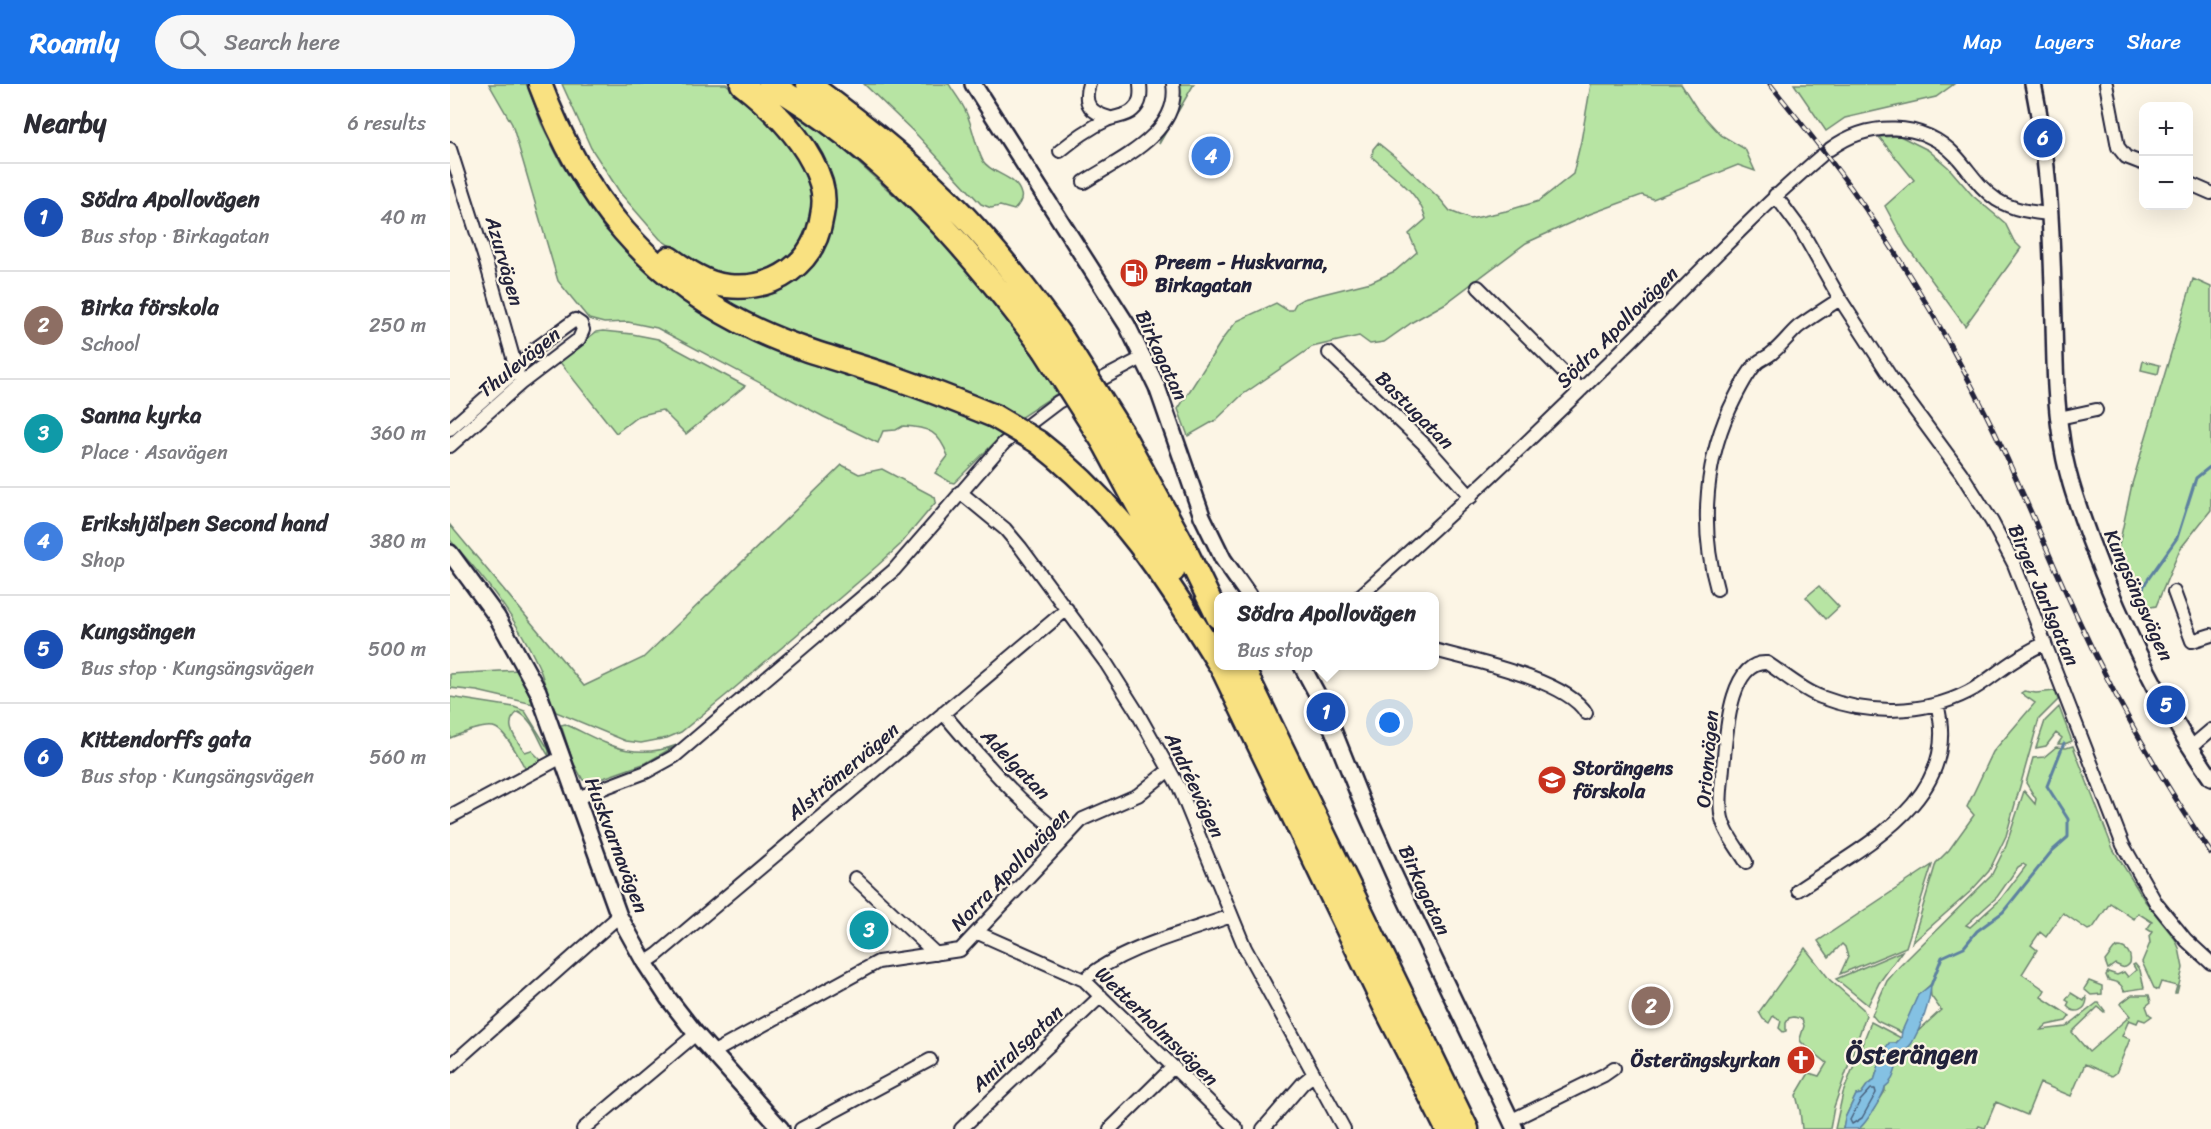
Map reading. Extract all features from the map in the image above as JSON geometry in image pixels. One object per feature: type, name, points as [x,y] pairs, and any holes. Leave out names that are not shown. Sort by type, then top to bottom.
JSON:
[{"type":"highway","points":[[540,84],[564,143],[581,174],[625,234],[656,265],[719,310],[759,331],[838,361],[945,396],[993,416],[1038,442],[1067,465],[1095,492],[1124,525],[1174,590],[1214,650]]},
{"type":"highway","points":[[553,84],[578,143],[594,172],[628,219],[647,240],[683,268],[704,280],[725,286],[747,287],[768,283],[788,274],[801,262],[813,246],[820,228],[823,208],[822,185],[800,142],[781,119],[742,84]]},
{"type":"highway","points":[[770,84],[834,127],[877,162],[950,231],[999,288],[1053,343]]},
{"type":"highway","points":[[808,84],[891,147]]},
{"type":"highway","points":[[831,84],[891,147],[966,218],[1016,276],[1053,343],[1181,541],[1214,609]]},
{"type":"highway","points":[[1113,438],[1162,549],[1214,646]]},
{"type":"highway","points":[[1226,670],[1373,984],[1447,1129]]},
{"type":"highway","points":[[1227,670],[1467,1129]]},
{"type":"street","name":"Birkagatan","points":[[974,84],[1127,325],[1158,387],[1202,516],[1223,559],[1246,592]]},
{"type":"street","points":[[1089,84],[1086,92],[1095,114],[1110,118]]},
{"type":"street","points":[[1060,151],[1081,134],[1110,118],[1124,116],[1132,111],[1139,103],[1140,84]]},
{"type":"street","points":[[1084,182],[1155,136],[1172,105],[1173,84]]},
{"type":"street","name":"Kungsängsvägen","points":[[2033,84],[2043,138],[2050,214],[2059,418],[2065,462],[2074,495],[2106,581],[2153,680],[2211,778]]},
{"type":"street","points":[[2106,84],[2118,147],[2126,157],[2139,163]]},
{"type":"street","name":"Södra Apollovägen","points":[[1366,592],[1471,497],[1740,233],[1775,195],[1843,139],[1858,133],[1892,128],[1908,130],[1940,143],[1955,156],[1984,190],[1999,201],[2029,212],[2050,214]]},
{"type":"street","name":"Azurvägen","points":[[450,149],[486,262],[520,384]]},
{"type":"street","points":[[2193,185],[2211,193]]},
{"type":"street","name":"Birger Jarlsgatan","points":[[1775,195],[1800,230],[1840,299],[1892,378],[1961,473],[1992,522],[2014,564],[2123,845],[2156,903],[2172,924],[2211,963]]},
{"type":"street","points":[[1478,287],[1581,390]]},
{"type":"street","points":[[1717,589],[1707,542],[1708,499],[1712,466],[1722,427],[1743,383],[1757,363],[1773,353],[1799,327],[1840,299]]},
{"type":"street","name":"Thulevägen","points":[[450,429],[516,371],[535,349],[554,333],[575,320],[581,324],[583,330],[579,339],[520,384],[450,446]]},
{"type":"street","name":"Bastugatan","points":[[1329,353],[1424,444],[1471,497]]},
{"type":"street","points":[[577,798],[646,772],[675,756],[894,570],[1004,443],[1058,402],[1144,357]]},
{"type":"street","points":[[2059,418],[2096,410]]},
{"type":"street","name":"Andréevägen","points":[[960,492],[1005,529],[1067,609],[1137,711],[1179,787],[1231,916],[1258,973],[1344,1129]]},
{"type":"street","name":"Huskvarnavägen","points":[[450,553],[497,617],[538,692],[619,916],[645,963],[696,1034],[781,1129]]},
{"type":"street","points":[[2174,592],[2192,641],[2211,635]]},
{"type":"street","name":"Alströmervägen","points":[[645,963],[1067,609]]},
{"type":"street","points":[[1798,890],[1889,829],[1911,808],[1929,782],[1941,749],[1941,727],[1937,704],[1976,688],[2016,659],[2045,643]]},
{"type":"street","points":[[1439,651],[1519,674],[1577,700],[1586,713]]},
{"type":"street","name":"Orionvägen","points":[[1746,862],[1725,828],[1720,806],[1727,725],[1732,702],[1738,684],[1753,666],[1759,662],[1767,663],[1820,697],[1858,708],[1895,710],[1937,704]]},
{"type":"street","name":"Birkagatan","points":[[1304,670],[1323,705],[1372,825],[1513,1125]]},
{"type":"street","name":"Adelgatan","points":[[943,713],[986,764],[1044,822],[1065,837]]},
{"type":"street","points":[[2191,747],[2211,730]]},
{"type":"street","points":[[450,817],[562,757]]},
{"type":"street","name":"Norra Apollovägen","points":[[712,1053],[878,962],[960,950],[1083,819],[1138,795],[1169,770]]},
{"type":"street","points":[[855,878],[936,954]]},
{"type":"street","points":[[451,1064],[619,916]]},
{"type":"street","points":[[1084,980],[1097,969],[1138,950],[1231,916]]},
{"type":"street","name":"Wetterholmsvägen","points":[[978,933],[1084,980],[1237,1129]]},
{"type":"street","name":"Amiralsgatan","points":[[961,1129],[1101,996]]},
{"type":"street","points":[[583,1129],[696,1034]]},
{"type":"street","points":[[801,1129],[930,1060]]},
{"type":"street","points":[[1110,1129],[1173,1067]]},
{"type":"street","points":[[1513,1125],[1614,1068]]},
{"type":"street","points":[[1263,1129],[1303,1083],[1314,1074]]},
{"type":"green space","points":[[489,84],[527,84],[541,123],[561,163],[604,228],[647,270],[689,305],[732,329],[922,396],[1006,431],[954,483],[950,482],[935,473],[948,456],[941,441],[932,432],[903,426],[896,430],[883,431],[878,443],[824,417],[657,328],[628,322],[604,323],[589,319],[558,281],[512,124]]},
{"type":"green space","points":[[547,84],[550,84],[583,161],[621,217],[662,258],[677,269],[692,279],[728,292],[764,290],[797,273],[809,260],[819,243],[827,222],[826,184],[814,154],[796,129],[755,86],[833,140],[939,236],[980,281],[1061,391],[1020,418],[958,389],[777,330],[721,303],[686,282],[627,228],[595,184],[573,147]]},
{"type":"green space","points":[[562,84],[726,84],[773,123],[797,154],[814,200],[811,220],[800,248],[793,255],[758,274],[738,277],[700,266],[660,239],[621,194],[591,148]]},
{"type":"green space","points":[[864,84],[949,84],[966,112],[983,161],[1018,188],[1021,198],[1017,207],[1014,210],[1000,206],[991,208],[981,204],[918,136]]},
{"type":"green space","points":[[1179,84],[1194,84],[1159,144],[1177,100]]},
{"type":"green space","points":[[1591,84],[1681,84],[1697,109],[1721,135],[1745,149],[1755,171],[1738,165],[1653,199],[1642,195],[1590,214],[1526,243],[1446,303],[1414,321],[1384,342],[1370,344],[1359,336],[1312,347],[1242,395],[1216,420],[1188,436],[1178,409],[1224,337],[1237,321],[1276,303],[1287,310],[1292,310],[1296,303],[1303,299],[1371,282],[1395,271],[1417,252],[1409,234],[1426,219],[1411,192],[1372,157],[1373,149],[1378,143],[1399,160],[1450,211],[1470,219],[1506,211],[1539,201],[1573,174]]},
{"type":"green space","points":[[1794,84],[1954,84],[1936,97],[1845,118],[1826,131]]},
{"type":"green space","points":[[1900,136],[1928,150],[1948,167],[1973,196],[2005,223],[2014,241],[2021,248],[1965,326],[1906,245],[1885,206],[1914,180],[1879,137]]},
{"type":"green space","points":[[2193,279],[2211,287],[2211,510],[2180,549],[2156,606],[2146,608],[2118,550],[2132,484]]},
{"type":"green space","points":[[596,332],[658,339],[745,386],[686,434],[662,410],[638,416],[616,433],[559,361]]},
{"type":"green space","points":[[2143,361],[2160,365],[2158,374],[2141,370]]},
{"type":"green space","points":[[842,465],[859,474],[882,469],[935,497],[936,502],[900,545],[730,692],[681,732],[667,738],[641,743],[626,741],[556,712],[538,665],[520,631],[487,584],[450,540],[450,525],[584,686],[643,658]]},
{"type":"green space","points":[[1819,586],[1839,607],[1826,619],[1806,597]]},
{"type":"green space","points":[[519,670],[533,704],[477,691],[450,688],[450,674]]},
{"type":"green space","points":[[2024,691],[2036,693],[2055,691],[2058,700],[2039,719],[2006,836],[1989,871],[1971,891],[1912,943],[1936,863],[1949,850],[1974,815],[1967,807],[1993,752],[2035,703],[2021,693]]},
{"type":"green space","points":[[450,697],[514,707],[525,711],[549,750],[549,756],[529,720],[518,712],[511,721],[512,732],[525,752],[531,750],[542,761],[526,770],[509,741],[496,728],[480,728],[450,738]]},
{"type":"green space","points":[[2059,707],[2072,741],[2058,744],[2062,738],[2056,733],[2046,746],[2036,748],[2045,721]]},
{"type":"green space","points":[[565,724],[618,748],[631,751],[660,750],[677,745],[646,763],[592,782],[583,780],[573,762],[561,725]]},
{"type":"green space","points":[[2073,746],[2113,849],[2145,901],[2175,939],[2183,968],[2177,993],[2175,993],[2177,986],[2161,982],[2158,990],[2154,988],[2142,962],[2152,932],[2147,929],[2152,922],[2138,913],[2134,919],[2110,903],[2093,928],[2088,930],[2063,913],[2046,937],[2040,932],[2031,945],[2037,950],[2022,974],[2045,990],[2041,997],[2070,1016],[2066,1021],[2047,1025],[2041,1030],[2066,1027],[2099,1003],[2105,1011],[2098,1007],[2072,1032],[2089,1052],[2130,1016],[2120,1004],[2132,995],[2149,995],[2151,1002],[2146,1006],[2152,1016],[2145,1021],[2139,1019],[2137,1023],[2129,1020],[2122,1036],[2130,1039],[2116,1073],[2112,1076],[2085,1064],[2071,1096],[2040,1083],[2027,1115],[1996,1102],[1985,1128],[1979,1126],[1977,1129],[1858,1129],[1885,1091],[1902,1054],[1911,1044],[1915,1034],[1941,1010],[1931,996],[1930,985],[1918,996],[1902,1033],[1877,1021],[1872,1015],[1887,981],[1991,876],[2006,846],[2024,791],[2035,804],[2036,799],[2026,783],[2033,758],[2044,757],[2056,747]],"holes":[[[2023,864],[2026,866],[2000,900],[1970,927],[1966,925],[1997,897],[2018,867]]]},
{"type":"green space","points":[[1932,865],[1906,947],[1840,974],[1848,957],[1845,947],[1842,944],[1829,957],[1818,941]]},
{"type":"green space","points":[[2118,947],[2128,952],[2130,963],[2124,967],[2115,964],[2108,969],[2105,961]]},
{"type":"green space","points":[[1805,948],[1830,980],[1863,1009],[1866,1015],[1834,1107],[1830,1129],[1802,1129],[1796,1095],[1809,1073],[1819,1076],[1827,1063],[1801,1042],[1804,1026],[1802,1019],[1789,1018],[1786,1031],[1783,1032],[1779,1028],[1781,1021],[1773,1016],[1769,1023],[1759,1012]]},
{"type":"green space","points":[[1902,951],[1879,983],[1868,1005],[1836,979]]},
{"type":"green space","points":[[2135,964],[2140,970],[2144,988],[2124,991],[2120,984],[2108,980],[2106,975],[2108,972],[2117,975],[2124,972],[2128,977],[2136,970],[2133,965]]},
{"type":"green space","points":[[2089,981],[2102,986],[2102,994],[2091,995],[2084,989]]},
{"type":"green space","points":[[2071,993],[2084,1001],[2086,997],[2085,1006],[2082,1009],[2077,1011],[2067,1006],[2069,1002],[2066,1000]]},
{"type":"green space","points":[[1871,1022],[1901,1038],[1896,1043],[1889,1044],[1883,1052],[1874,1081],[1868,1084],[1861,1094],[1856,1095],[1845,1118],[1843,1129],[1835,1129],[1843,1093]]},
{"type":"water","points":[[1931,985],[1927,1007],[1919,1030],[1900,1058],[1874,1110],[1858,1129],[1843,1129],[1845,1118],[1856,1095],[1861,1094],[1868,1084],[1874,1081],[1883,1052],[1889,1043],[1896,1043],[1901,1038],[1918,995]]},
{"type":"waterway","points":[[2138,598],[2146,582],[2177,538],[2196,478],[2211,466]]},
{"type":"waterway","points":[[1931,985],[1942,957],[1964,947],[1977,931],[2003,912],[2052,851],[2068,837],[2068,819],[2047,786],[2064,743]]},
{"type":"railway","points":[[1770,84],[1867,211],[1941,328],[1996,435],[2105,674],[2155,765],[2211,853]]},
{"type":"place","name":"Kittendorffs gata","points":[[2043,138]]},
{"type":"place","name":"Erikshjälpen Second hand","points":[[1211,156]]},
{"type":"place","name":"Preem - Huskvarna, Birkagatan","points":[[1134,273]]},
{"type":"place","name":"Kungsängen","points":[[2166,705]]},
{"type":"place","name":"Södra Apollovägen","points":[[1326,712]]},
{"type":"place","name":"Storängens förskola","points":[[1552,780]]},
{"type":"place","name":"Sanna kyrka","points":[[869,930]]},
{"type":"place","name":"Birka förskola","points":[[1651,1006]]},
{"type":"place","name":"Österängskyrkan","points":[[1801,1060]]},
{"type":"district","name":"Österängen","points":[[1912,1054]]}]
